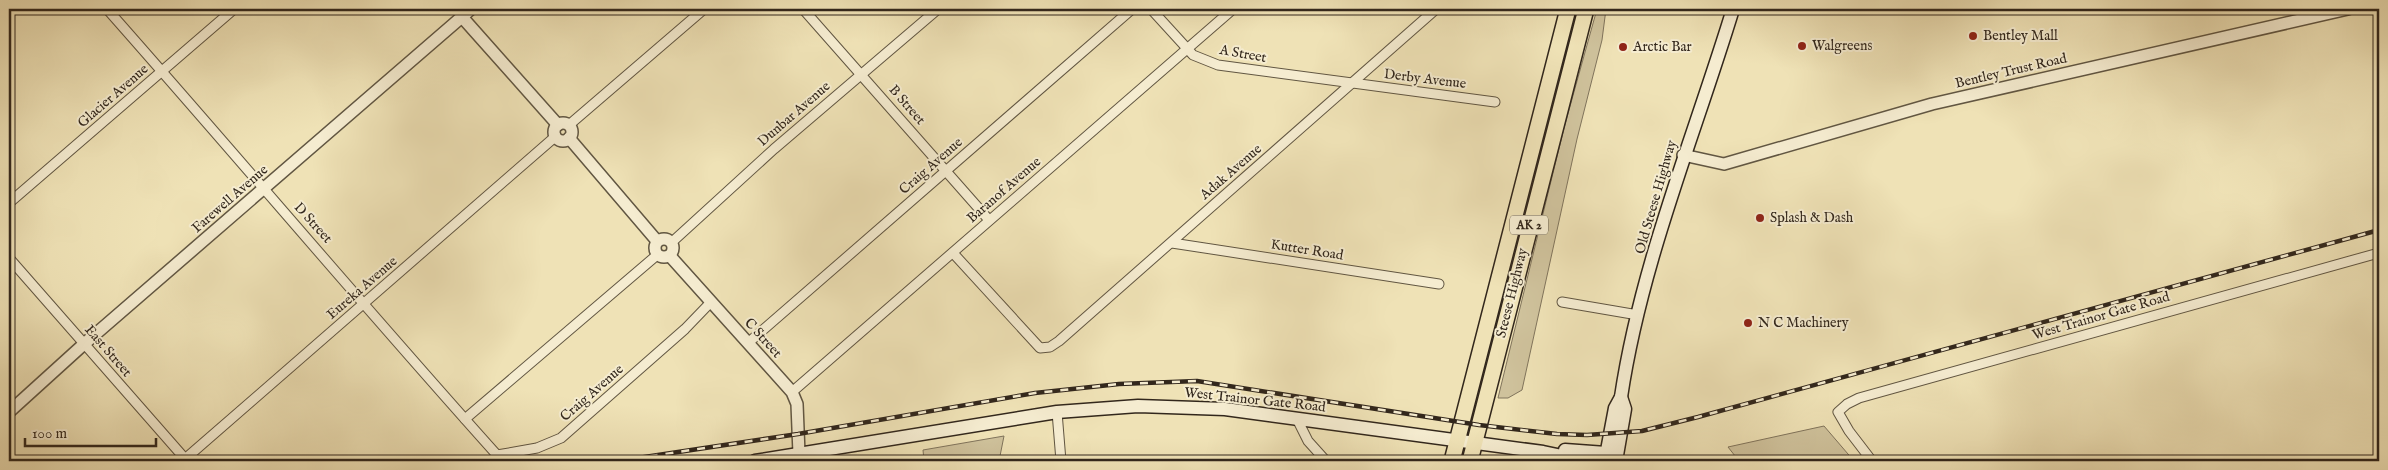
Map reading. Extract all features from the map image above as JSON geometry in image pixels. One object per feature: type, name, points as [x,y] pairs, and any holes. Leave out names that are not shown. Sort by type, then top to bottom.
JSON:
[{"type":"highway","name":"Steese Highway","points":[[1452,461],[1568,9]]},
{"type":"highway","name":"Steese Highway","points":[[1470,461],[1586,9]]},
{"type":"main road","name":"Old Steese Highway","points":[[1609,459],[1615,408],[1622,397],[1638,315],[1683,155],[1733,9]]},
{"type":"main road","name":"West Trainor Gate Road","points":[[755,461],[799,458],[1057,412],[1138,406],[1225,409],[1474,442],[1543,452],[1586,461]]},
{"type":"main road","name":"West Trainor Gate Road","points":[[1543,452],[1556,449],[1609,459]]},
{"type":"street","name":"D Street","points":[[107,9],[264,190],[316,246],[363,306],[498,455]]},
{"type":"street","name":"Glacier Avenue","points":[[9,203],[234,9]]},
{"type":"street","name":"Farewell Avenue","points":[[9,412],[84,344],[264,190],[459,13],[472,9]]},
{"type":"street","name":"Eureka Avenue","points":[[186,460],[363,306],[561,129],[704,9]]},
{"type":"street","name":"B Street","points":[[803,9],[989,220]]},
{"type":"street","name":"Dunbar Avenue","points":[[671,242],[861,73],[938,9]]},
{"type":"street","name":"Craig Avenue","points":[[748,343],[1132,9]]},
{"type":"street","name":"A Street","points":[[1151,9],[1186,49],[1203,60],[1218,65],[1352,83]]},
{"type":"street","name":"Baranof Avenue","points":[[792,392],[1234,9]]},
{"type":"street","name":"Adak Avenue","points":[[953,253],[1040,348],[1050,347],[1436,9]]},
{"type":"street","name":"Bentley Trust Road","points":[[1683,155],[1724,164],[1932,104],[2348,9]]},
{"type":"street","points":[[459,13],[561,129],[572,130],[569,138],[657,242]]},
{"type":"street","name":"Derby Avenue","points":[[1352,83],[1495,102]]},
{"type":"street","points":[[664,239],[671,242],[673,251],[670,256],[663,258],[657,255],[654,247],[657,242],[664,239]]},
{"type":"street","name":"Kutter Road","points":[[1172,242],[1439,284]]},
{"type":"street","name":"West Trainor Gate Road","points":[[1872,461],[1845,426],[1838,412],[1846,404],[1859,398],[2374,254]]},
{"type":"street","points":[[465,419],[657,255]]},
{"type":"street","name":"C Street","points":[[670,256],[792,392],[797,404],[799,458]]},
{"type":"street","name":"East Street","points":[[9,258],[186,460]]},
{"type":"street","name":"Craig Avenue","points":[[498,455],[537,448],[561,438],[685,329],[711,302]]},
{"type":"street","points":[[1562,302],[1638,315]]},
{"type":"street","points":[[1057,412],[1062,461]]},
{"type":"street","points":[[1297,419],[1308,441],[1326,461]]},
{"type":"shaded area","points":[[1573,9],[1579,9],[1493,345],[1489,345]]},
{"type":"shaded area","points":[[1597,9],[1606,9],[1602,40],[1577,139],[1522,390],[1508,398],[1498,398],[1564,128]]},
{"type":"shaded area","points":[[1824,426],[1854,461],[1739,461],[1728,447]]},
{"type":"shaded area","points":[[1004,436],[999,461],[924,461],[923,450]]},
{"type":"railway","points":[[618,461],[798,434],[1035,393],[1119,384],[1197,381],[1479,425],[1557,434],[1587,435],[1642,431],[2379,230]]},
{"type":"place","name":"Bentley Mall","points":[[1973,36]]},
{"type":"place","name":"Walgreens","points":[[1802,46]]},
{"type":"place","name":"Arctic Bar","points":[[1623,47]]},
{"type":"place","name":"Splash & Dash","points":[[1760,218]]},
{"type":"place","name":"N C Machinery","points":[[1748,323]]}]
